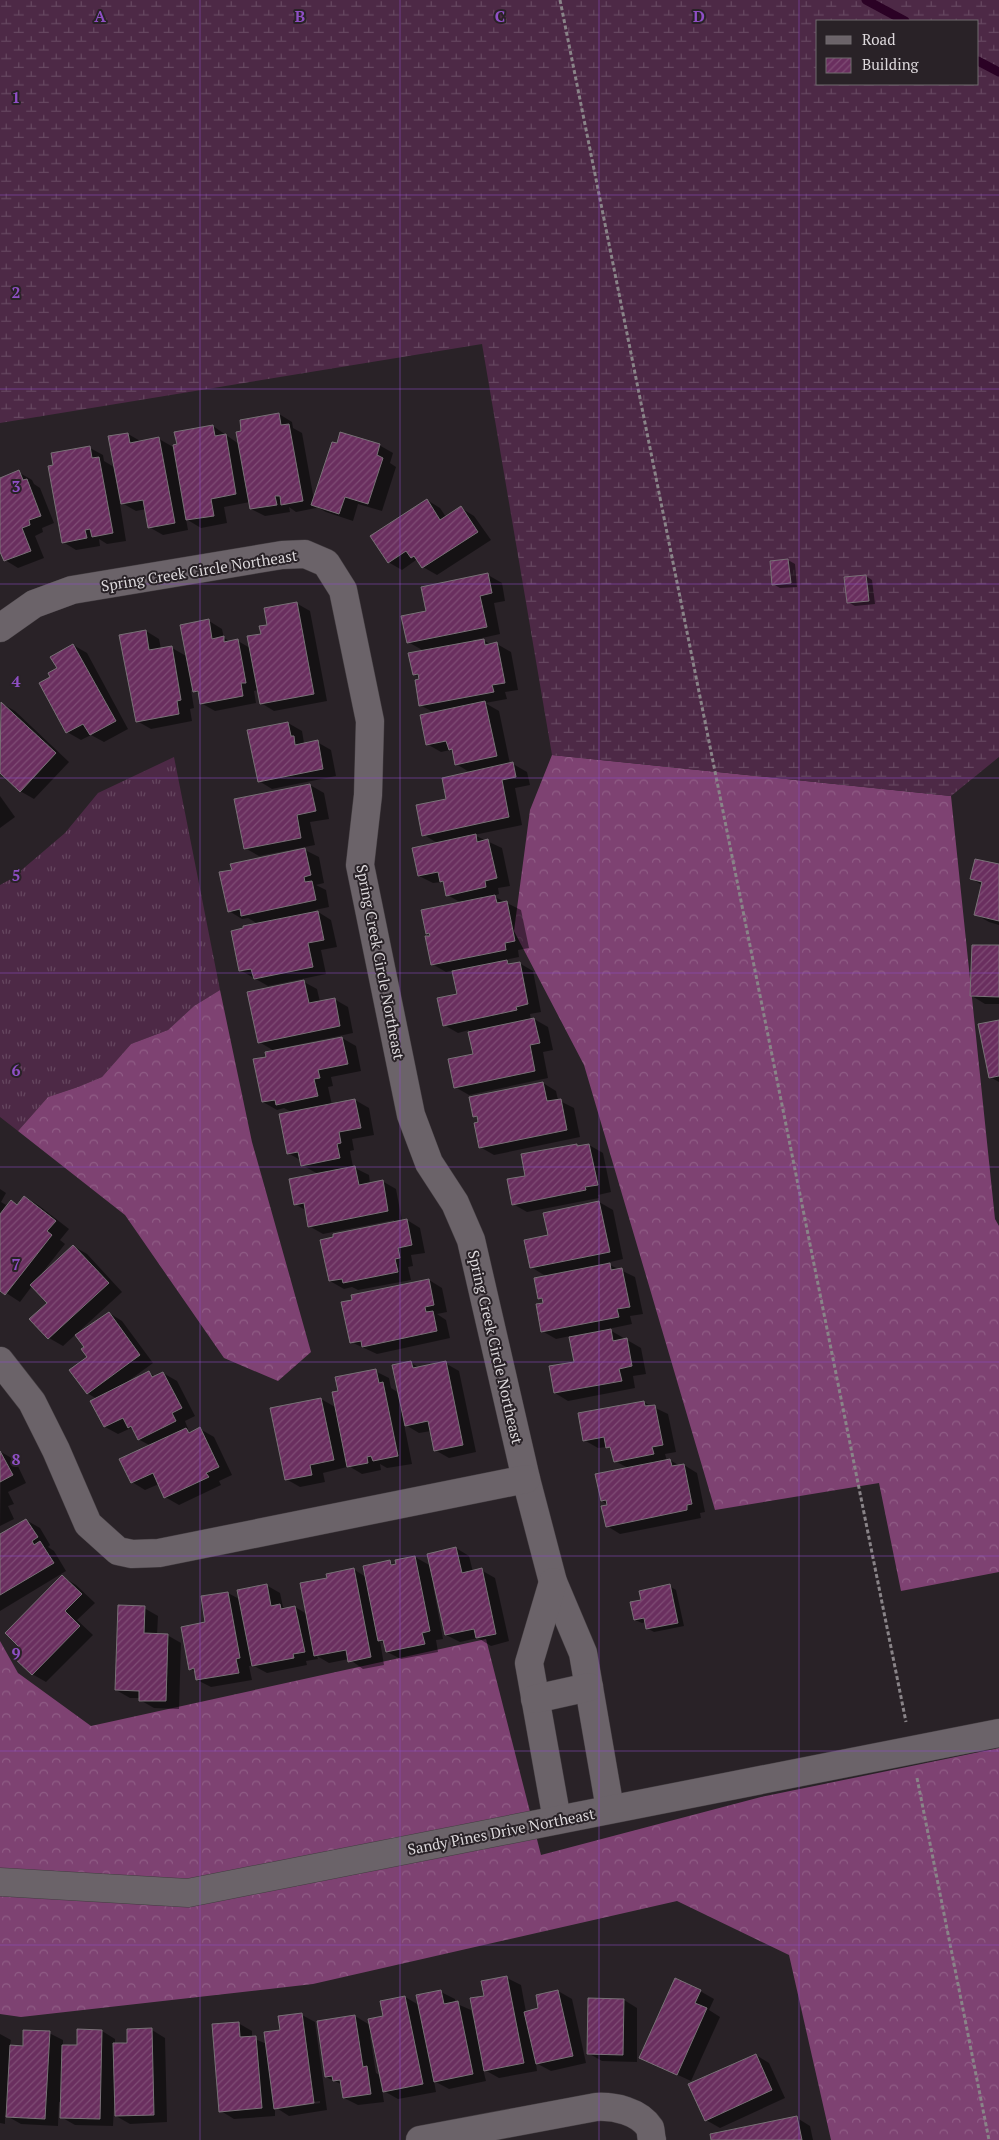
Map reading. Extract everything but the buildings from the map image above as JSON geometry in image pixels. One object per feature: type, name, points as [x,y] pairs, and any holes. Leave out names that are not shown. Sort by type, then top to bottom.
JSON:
[{"type":"street","name":"Spring Creek Circle Northeast","points":[[0,628],[34,604],[72,590],[282,554],[305,554],[326,563],[343,590],[370,721],[368,795],[360,865],[411,1115],[429,1163],[455,1203],[472,1240],[526,1479],[553,1582],[583,1653],[610,1809]]},
{"type":"street","points":[[0,1361],[32,1402],[56,1450],[88,1524],[118,1550],[132,1554],[159,1553],[526,1479]]},
{"type":"street","points":[[553,1582],[529,1663],[557,1820]]},
{"type":"street","points":[[535,1699],[589,1687]]},
{"type":"street","name":"Sandy Pines Drive Northeast","points":[[0,1882],[188,1893],[999,1733]]},
{"type":"street","points":[[420,2140],[596,2106],[614,2106],[634,2115],[650,2128],[652,2140]]},
{"type":"path","points":[[560,0],[989,2140]]},
{"type":"green space","points":[[0,0],[999,0],[999,757],[951,796],[552,755],[482,344],[0,423]]},
{"type":"green space","points":[[552,755],[951,796],[995,1219],[999,1226],[999,1572],[901,1591],[879,1483],[715,1510],[584,1065],[514,931],[530,810]]},
{"type":"green space","points":[[174,757],[220,990],[194,1006],[168,1030],[131,1044],[102,1077],[48,1097],[18,1131],[0,1117],[0,885],[11,879],[65,833],[98,793]]},
{"type":"green space","points":[[220,990],[252,1142],[311,1352],[278,1381],[224,1358],[125,1215],[18,1131],[48,1097],[102,1077],[131,1044],[168,1030],[194,1006]]},
{"type":"green space","points":[[486,1639],[541,1855],[761,1797],[999,1748],[999,2140],[831,2140],[789,1955],[677,1901],[313,1984],[21,2017],[0,2014],[0,1641],[18,1673],[91,1726]]},
{"type":"waterway","points":[[866,0],[903,20]]},
{"type":"waterway","points":[[979,62],[999,72]]}]
